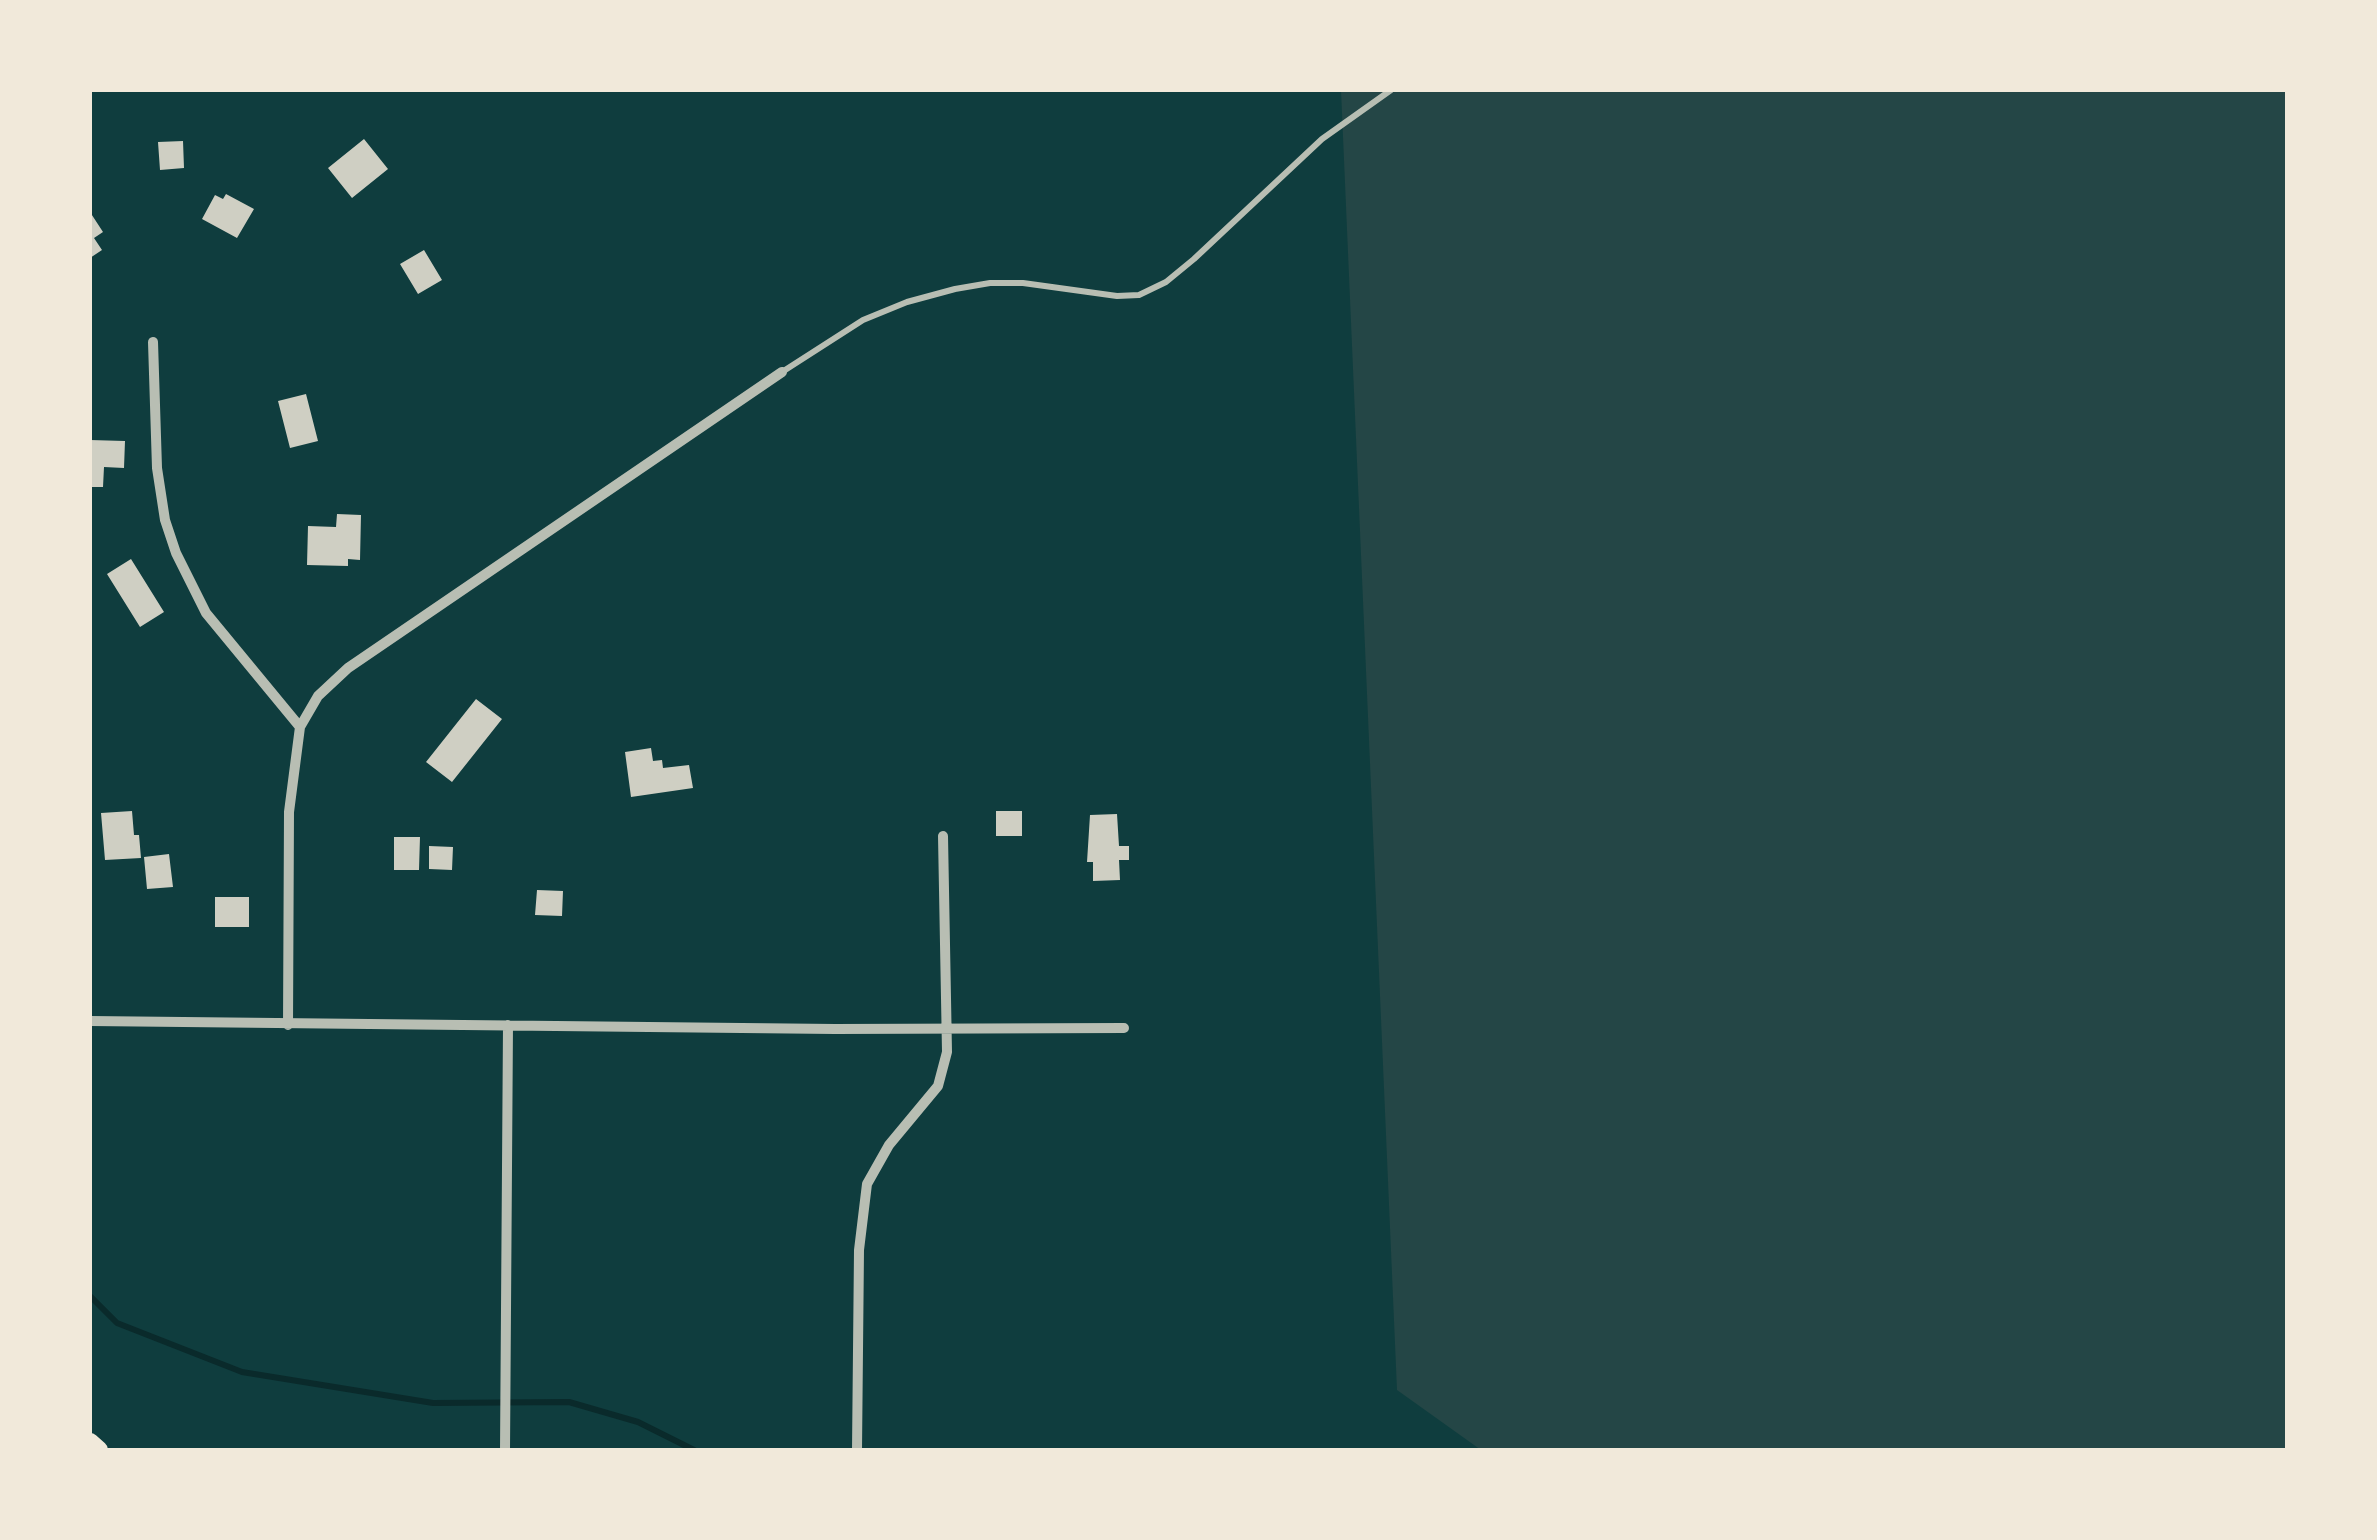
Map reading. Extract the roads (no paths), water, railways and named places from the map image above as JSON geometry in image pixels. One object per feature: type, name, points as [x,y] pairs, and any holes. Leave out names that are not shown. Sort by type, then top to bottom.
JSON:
[{"type":"main road","points":[[90,1442],[99,1450]]},
{"type":"street","points":[[153,342],[157,468],[176,553],[206,613],[300,727]]},
{"type":"street","points":[[288,1025],[288,812],[300,727],[318,696],[348,668],[782,372]]},
{"type":"street","points":[[857,1450],[859,1250],[867,1184],[889,1145],[938,1086],[947,1052],[943,836]]},
{"type":"street","points":[[90,1021],[948,1030],[1124,1028]]},
{"type":"street","points":[[505,1450],[508,1025]]},
{"type":"lane","points":[[782,372],[864,320],[955,288],[1023,284],[1117,296],[1139,295],[1166,282],[1322,138],[1391,90]]},
{"type":"waterway","points":[[90,1296],[117,1323],[242,1372],[433,1403],[569,1402],[638,1422],[694,1450]]}]
